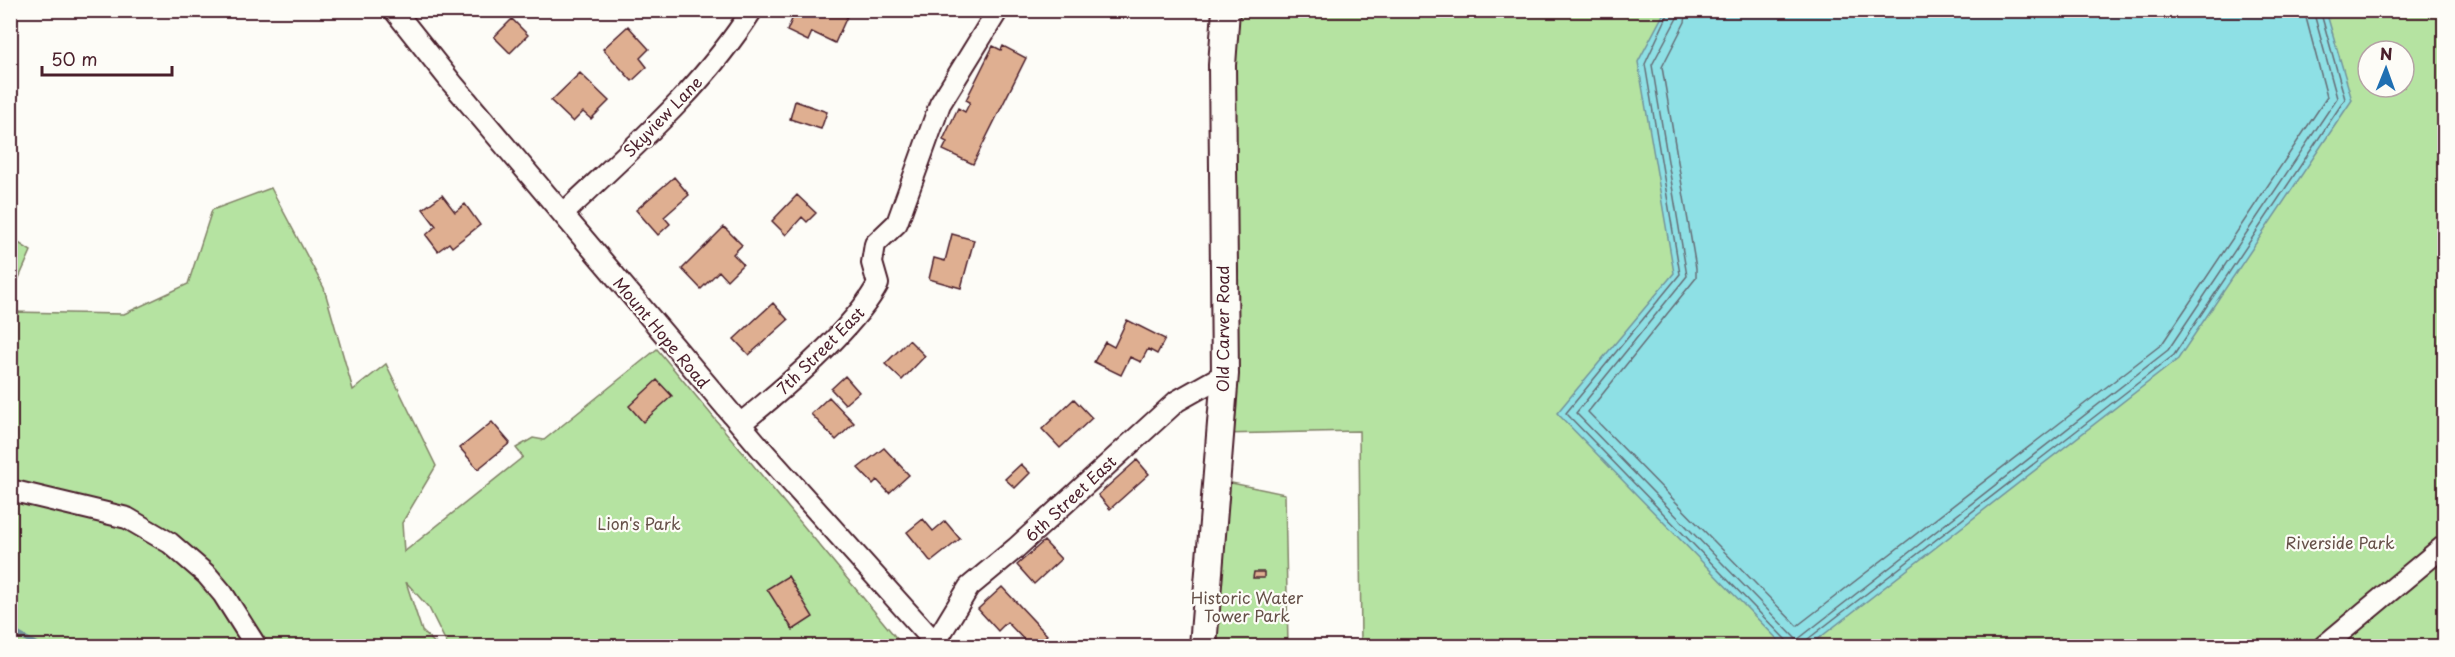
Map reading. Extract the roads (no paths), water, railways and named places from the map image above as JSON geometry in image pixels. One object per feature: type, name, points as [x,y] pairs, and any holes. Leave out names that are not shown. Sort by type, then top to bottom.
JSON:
[{"type":"street","name":"Mount Hope Road","points":[[394,10],[740,424],[936,645]]},
{"type":"street","name":"Skyview Lane","points":[[563,214],[657,124],[733,40],[752,10]]},
{"type":"street","name":"7th Street East","points":[[740,424],[849,324],[871,298],[878,284],[872,263],[875,244],[897,223],[940,104],[998,10]]},
{"type":"street","name":"Old Carver Road","points":[[1203,646],[1225,374],[1222,64],[1226,10]]},
{"type":"street","name":"6th Street East","points":[[936,645],[969,587],[1016,548],[1177,401],[1225,374]]},
{"type":"street","points":[[10,490],[127,518],[170,543],[207,575],[223,594],[256,646]]},
{"type":"street","points":[[2324,646],[2445,546]]},
{"type":"water","points":[[1665,11],[2326,11],[2352,100],[2178,359],[1809,646],[1784,646],[1557,413],[1674,273],[1638,62]]},
{"type":"waterway","points":[[10,630],[39,646]]},
{"type":"park label","name":"Lion's Park","points":[[639,523]]},
{"type":"park label","name":"Riverside Park","points":[[2340,542]]},
{"type":"park label","name":"Historic Water Tower Park","points":[[1247,606]]}]
